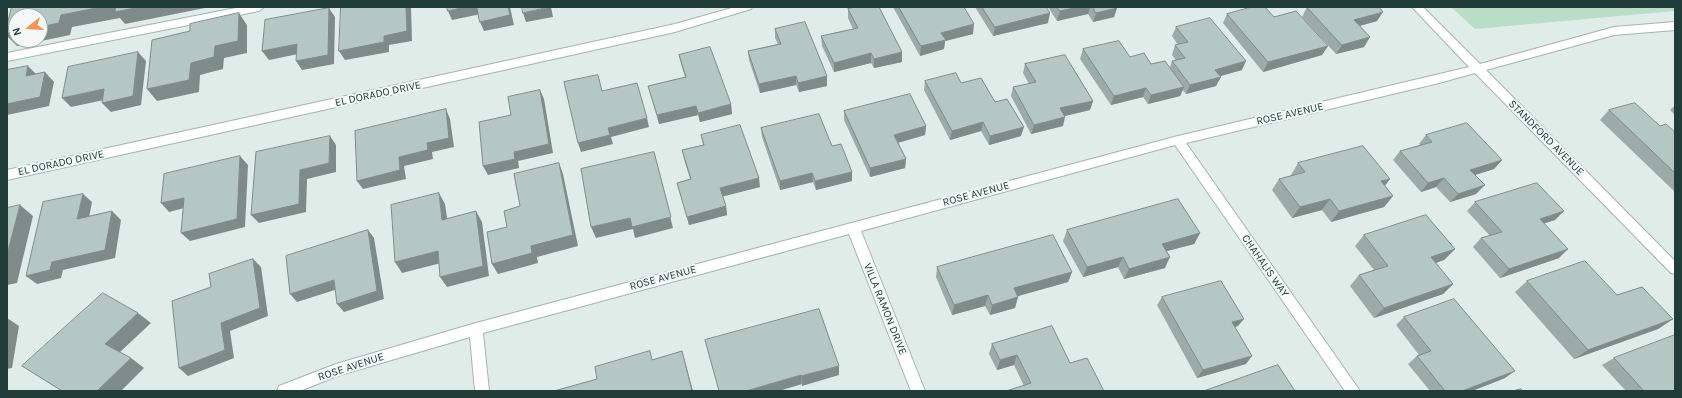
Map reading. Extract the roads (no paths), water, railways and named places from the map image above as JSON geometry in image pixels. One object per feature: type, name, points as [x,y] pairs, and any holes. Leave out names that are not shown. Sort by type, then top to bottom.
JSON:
[{"type":"street","points":[[7,57],[259,7]]},
{"type":"street","name":"EL DORADO DRIVE","points":[[7,175],[675,28],[747,7]]},
{"type":"street","name":"STANDFORD AVENUE","points":[[1417,7],[1675,269]]},
{"type":"street","name":"ROSE AVENUE","points":[[284,391],[336,370],[476,329],[1178,140],[1478,69],[1614,31],[1675,26]]},
{"type":"street","name":"CHAHALIS WAY","points":[[1178,140],[1353,391]]},
{"type":"street","name":"VILLA RAMON DRIVE","points":[[853,227],[918,391]]},
{"type":"street","points":[[476,329],[482,391]]}]
